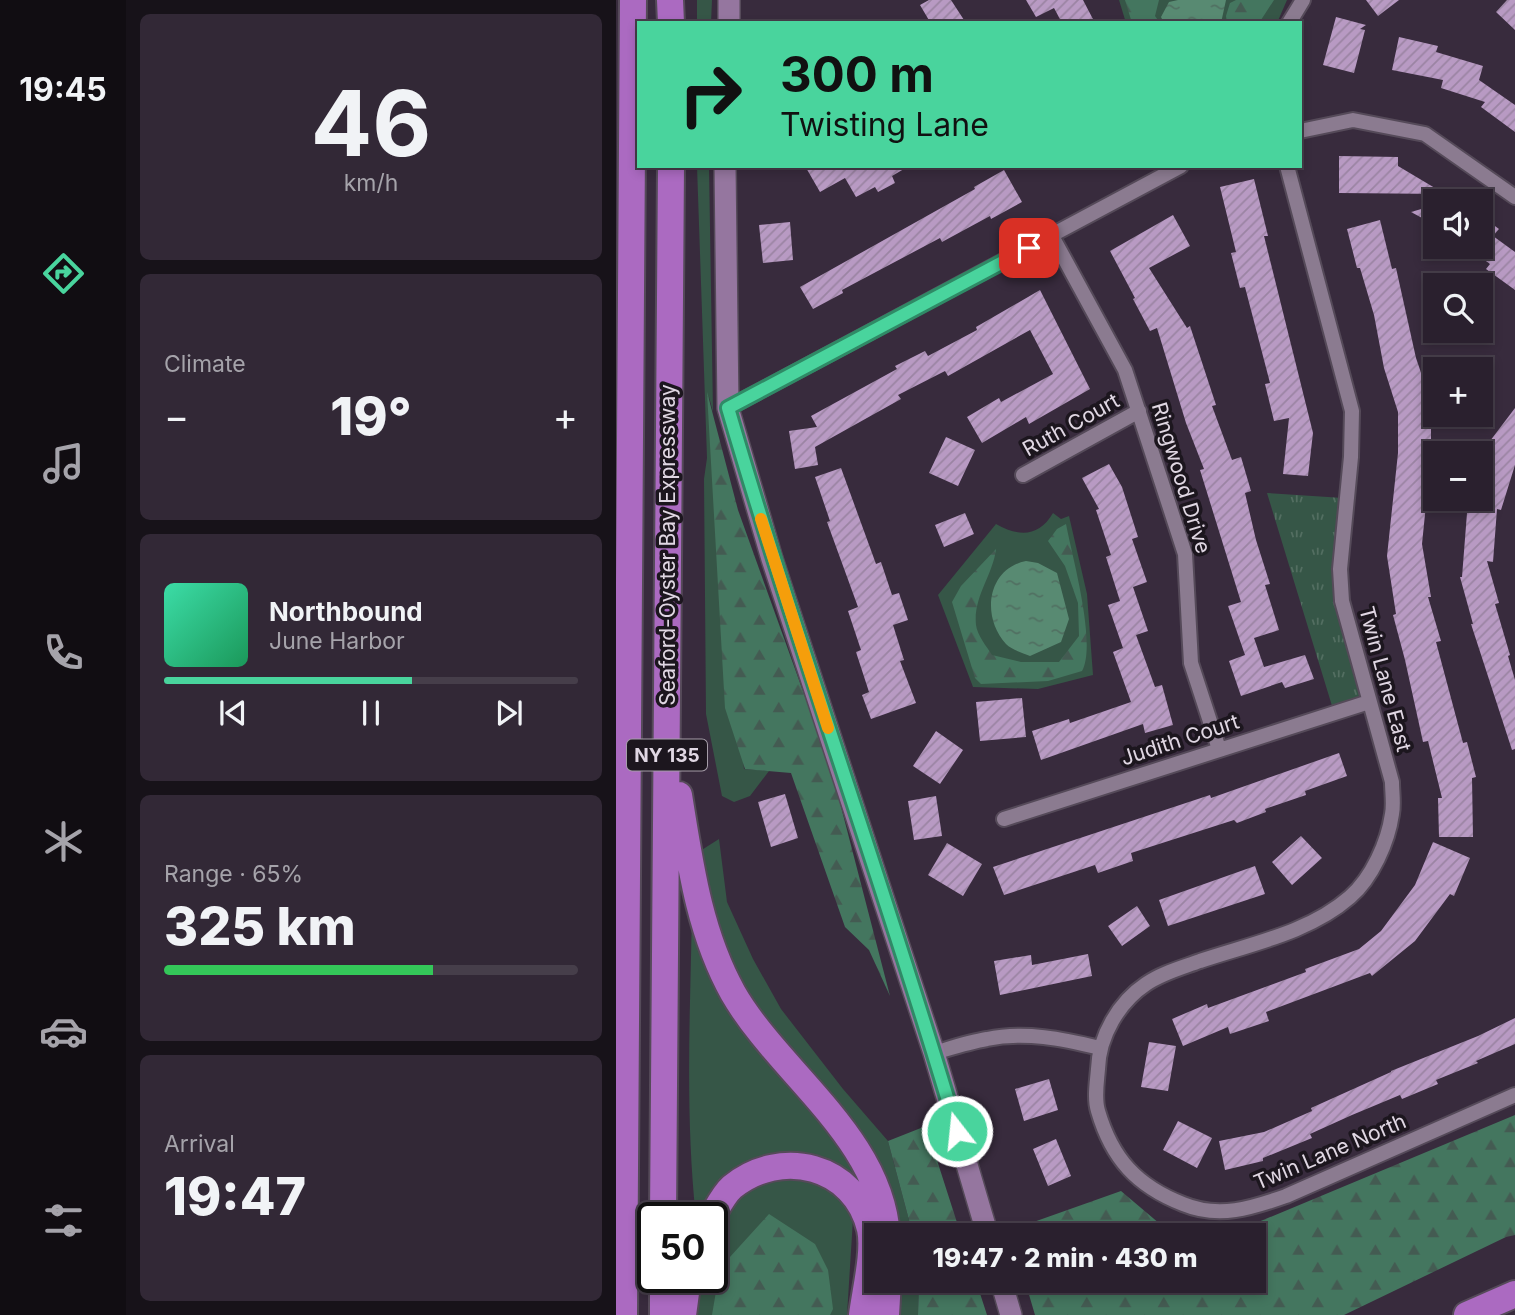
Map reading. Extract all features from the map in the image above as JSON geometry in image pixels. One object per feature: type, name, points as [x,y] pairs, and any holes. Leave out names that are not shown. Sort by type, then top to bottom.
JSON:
[{"type":"highway","name":"Seaford-Oyster Bay Expressway","points":[[624,1315],[633,0]]},
{"type":"highway","points":[[670,0],[671,21]]},
{"type":"highway","name":"Seaford-Oyster Bay Expressway","points":[[663,1202],[671,168]]},
{"type":"highway","points":[[616,832],[629,713]]},
{"type":"highway","points":[[667,713],[690,868],[714,954],[734,994],[758,1029],[854,1146],[871,1175],[886,1223]]},
{"type":"highway","points":[[722,1202],[731,1188],[756,1172],[773,1166],[794,1164],[811,1167],[834,1177],[857,1199],[870,1230],[862,1315]]},
{"type":"highway","points":[[663,1293],[663,1315]]},
{"type":"highway","points":[[683,1315],[686,1293]]},
{"type":"highway","points":[[886,1315],[887,1293]]},
{"type":"highway","points":[[1467,1315],[1515,1294]]},
{"type":"main road","points":[[729,0],[729,21]]},
{"type":"main road","points":[[725,168],[728,408],[772,559],[934,1053],[984,1223]]},
{"type":"main road","points":[[1005,1293],[1011,1315]]},
{"type":"street","points":[[1290,21],[1303,0]]},
{"type":"street","points":[[1302,131],[1353,120],[1425,134],[1515,197]]},
{"type":"street","points":[[728,408],[1177,168]]},
{"type":"street","name":"Twin Lane East","points":[[1100,1048],[1112,1020],[1145,985],[1171,971],[1307,925],[1333,911],[1353,895],[1382,848],[1393,813],[1392,782],[1342,601],[1340,569],[1351,457],[1352,411],[1288,168]]},
{"type":"street","name":"Ringwood Drive","points":[[1052,236],[1125,370],[1139,411],[1185,554],[1191,663],[1219,749]]},
{"type":"street","name":"Ruth Court","points":[[1023,475],[1139,411]]},
{"type":"street","name":"Judith Court","points":[[1004,819],[1369,702]]},
{"type":"street","points":[[934,1053],[989,1038],[1028,1036],[1059,1038],[1100,1048]]},
{"type":"street","name":"Twin Lane North","points":[[1100,1048],[1097,1105],[1105,1134],[1120,1159],[1131,1173],[1166,1198],[1192,1208],[1223,1212],[1251,1208],[1286,1196],[1515,1095]]},
{"type":"green space","points":[[697,0],[712,0],[711,21],[697,21]]},
{"type":"green space","points":[[1119,0],[1287,0],[1278,21],[1125,21]]},
{"type":"green space","points":[[1125,0],[1159,0],[1155,16],[1159,21],[1131,21]]},
{"type":"green space","points":[[1236,0],[1274,0],[1260,21],[1227,21],[1230,3]]},
{"type":"green space","points":[[697,168],[709,168],[713,412],[709,397],[744,769],[769,771],[750,796],[734,802],[722,796],[706,714],[704,479],[707,458]]},
{"type":"green space","points":[[707,392],[738,510],[832,772],[890,996],[869,950],[845,927],[791,773],[745,769],[725,708]]},
{"type":"green space","points":[[1267,493],[1343,498],[1335,564],[1365,699],[1333,709]]},
{"type":"green space","points":[[1053,513],[1061,519],[1069,516],[1087,594],[1093,675],[1038,689],[973,687],[938,595],[996,524],[1020,533],[1028,532],[1041,527]]},
{"type":"green space","points":[[1066,524],[1085,621],[1086,658],[1082,671],[1048,681],[981,684],[975,678],[952,602],[961,586],[996,549],[977,605],[976,625],[980,637],[992,655],[1021,662],[1059,662],[1079,636],[1078,603],[1065,566],[1048,541],[1057,529]]},
{"type":"green space","points":[[719,839],[727,902],[753,959],[781,1009],[843,1089],[888,1141],[910,1223],[889,1223],[756,1016],[709,916],[700,851]]},
{"type":"green space","points":[[692,913],[860,1174],[850,1180],[772,1159],[722,1202],[695,1202],[690,1142]]},
{"type":"green space","points":[[1515,1115],[1515,1235],[1344,1315],[1035,1315],[1029,1293],[1266,1293],[1266,1223],[1256,1223]]},
{"type":"green space","points":[[926,1126],[957,1223],[910,1223],[888,1141]]},
{"type":"green space","points":[[782,1174],[819,1180],[845,1201],[853,1219],[847,1315],[695,1315],[699,1293],[728,1293],[728,1210],[747,1188]]},
{"type":"green space","points":[[1121,1191],[1159,1223],[1031,1223]]},
{"type":"green space","points":[[769,1214],[815,1244],[828,1270],[833,1309],[830,1315],[712,1315],[716,1293],[728,1293],[728,1259]]},
{"type":"green space","points":[[900,1293],[919,1293],[918,1315],[900,1315]]},
{"type":"green space","points":[[919,1293],[980,1293],[987,1315],[918,1315]]},
{"type":"water","points":[[1226,0],[1221,21],[1163,21],[1161,17],[1169,2]]},
{"type":"water","points":[[1026,561],[1038,563],[1057,573],[1069,619],[1061,642],[1030,656],[1006,644],[993,621],[991,608],[992,595],[1003,574]]},
{"type":"building","points":[[929,0],[951,0],[964,20],[929,21],[920,5]]},
{"type":"building","points":[[1026,0],[1083,0],[1094,21],[1061,21],[1054,8],[1036,17]]},
{"type":"building","points":[[1366,0],[1399,0],[1378,16]]},
{"type":"building","points":[[1507,0],[1515,0],[1515,30],[1496,12]]},
{"type":"building","points":[[1336,17],[1366,25],[1360,29],[1365,30],[1354,73],[1323,65]]},
{"type":"building","points":[[1399,37],[1438,46],[1436,52],[1483,66],[1479,80],[1515,105],[1515,132],[1481,107],[1485,102],[1441,88],[1443,80],[1392,70]]},
{"type":"building","points":[[1339,156],[1398,157],[1398,166],[1437,189],[1423,189],[1423,194],[1339,193]]},
{"type":"building","points":[[806,168],[906,168],[892,176],[895,183],[878,192],[875,187],[856,197],[845,178],[820,192]]},
{"type":"building","points":[[1004,170],[1022,202],[942,242],[940,238],[842,290],[843,293],[813,309],[800,287]]},
{"type":"building","points":[[1254,179],[1268,236],[1264,236],[1313,433],[1308,476],[1283,474],[1289,418],[1274,421],[1265,384],[1270,383],[1245,287],[1240,288],[1231,253],[1236,252],[1220,187]]},
{"type":"building","points":[[1423,208],[1423,218],[1411,212]]},
{"type":"building","points":[[1173,215],[1190,246],[1149,268],[1187,328],[1190,326],[1216,405],[1212,406],[1232,460],[1241,457],[1251,491],[1245,493],[1270,584],[1265,585],[1279,630],[1254,638],[1264,667],[1305,655],[1314,679],[1285,688],[1282,682],[1241,696],[1229,661],[1245,655],[1228,606],[1241,602],[1200,470],[1204,469],[1186,423],[1157,328],[1150,331],[1110,251]]},
{"type":"building","points":[[1380,220],[1392,269],[1396,268],[1423,379],[1423,427],[1431,427],[1431,441],[1423,441],[1423,511],[1425,511],[1422,544],[1431,597],[1428,597],[1441,641],[1436,642],[1463,743],[1467,742],[1476,777],[1472,778],[1473,837],[1439,837],[1438,798],[1442,798],[1428,741],[1423,742],[1393,615],[1396,614],[1387,556],[1398,453],[1398,412],[1384,368],[1374,315],[1360,268],[1357,268],[1347,229]]},
{"type":"building","points":[[790,222],[793,260],[763,263],[759,225]]},
{"type":"building","points":[[1493,225],[1499,229],[1493,236]]},
{"type":"building","points":[[1493,236],[1515,252],[1515,290],[1486,269],[1490,264],[1483,259],[1493,259]]},
{"type":"building","points":[[1040,290],[1090,389],[1029,424],[1026,417],[982,443],[967,417],[999,398],[1001,402],[1053,374],[1030,330],[948,376],[945,371],[898,395],[901,399],[815,447],[818,465],[795,469],[789,431],[817,427],[811,416],[897,369],[895,366],[925,351],[928,356],[977,330],[976,327]]},
{"type":"building","points":[[1515,408],[1515,465],[1501,510],[1497,509],[1493,562],[1487,561],[1515,680],[1515,749],[1512,750],[1471,624],[1460,577],[1468,511],[1493,511],[1493,441],[1490,441]]},
{"type":"building","points":[[946,437],[975,450],[958,486],[929,473]]},
{"type":"building","points":[[1109,464],[1122,487],[1138,537],[1132,539],[1147,582],[1133,587],[1148,631],[1136,635],[1155,687],[1162,685],[1173,725],[1145,733],[1143,724],[1041,760],[1032,731],[1069,719],[1070,723],[1131,702],[1113,652],[1123,648],[1108,605],[1120,601],[1106,557],[1111,555],[1096,510],[1099,509],[1082,478]]},
{"type":"building","points":[[841,468],[876,564],[881,562],[892,595],[899,593],[908,620],[893,625],[904,660],[900,661],[916,703],[871,719],[862,695],[869,692],[856,652],[861,650],[848,611],[858,607],[827,522],[830,521],[815,477]]},
{"type":"building","points":[[965,513],[974,534],[944,547],[935,525]]},
{"type":"building","points":[[1022,698],[1026,737],[980,741],[976,702]]},
{"type":"building","points":[[936,731],[963,750],[940,784],[913,766]]},
{"type":"building","points":[[1339,753],[1347,776],[1305,791],[1306,795],[1265,809],[1266,812],[1237,823],[1234,820],[1131,853],[1133,861],[1098,873],[1095,865],[1004,895],[993,867],[1210,795],[1211,798]]},
{"type":"building","points":[[785,794],[798,838],[771,847],[758,802]]},
{"type":"building","points":[[936,796],[942,836],[914,840],[908,801]]},
{"type":"building","points":[[1301,836],[1322,858],[1292,885],[1272,862]]},
{"type":"building","points":[[1433,842],[1470,858],[1454,896],[1450,894],[1415,941],[1372,976],[1370,973],[1266,1012],[1269,1021],[1230,1034],[1228,1027],[1183,1046],[1172,1019],[1207,1004],[1208,1008],[1306,972],[1305,969],[1359,949],[1381,931],[1415,885]]},
{"type":"building","points":[[947,843],[982,864],[963,896],[928,875]]},
{"type":"building","points":[[1255,866],[1265,894],[1168,926],[1159,900]]},
{"type":"building","points":[[1137,906],[1150,926],[1122,946],[1108,926]]},
{"type":"building","points":[[1088,954],[1092,976],[1000,995],[994,961],[1031,955],[1032,965]]},
{"type":"building","points":[[1515,1018],[1515,1044],[1436,1080],[1438,1084],[1402,1099],[1400,1095],[1310,1134],[1312,1138],[1263,1158],[1263,1161],[1225,1170],[1219,1141],[1264,1132],[1391,1071]]},
{"type":"building","points":[[1149,1042],[1176,1046],[1168,1091],[1141,1087]]},
{"type":"building","points":[[1049,1079],[1058,1110],[1024,1121],[1015,1089]]},
{"type":"building","points":[[1178,1121],[1212,1138],[1197,1168],[1163,1150]]},
{"type":"building","points":[[1056,1139],[1071,1176],[1048,1186],[1033,1149]]},
{"type":"slow traffic","points":[[761,519],[828,728]]},
{"type":"route","points":[[957,1131],[772,559],[728,408],[1029,248]]}]
